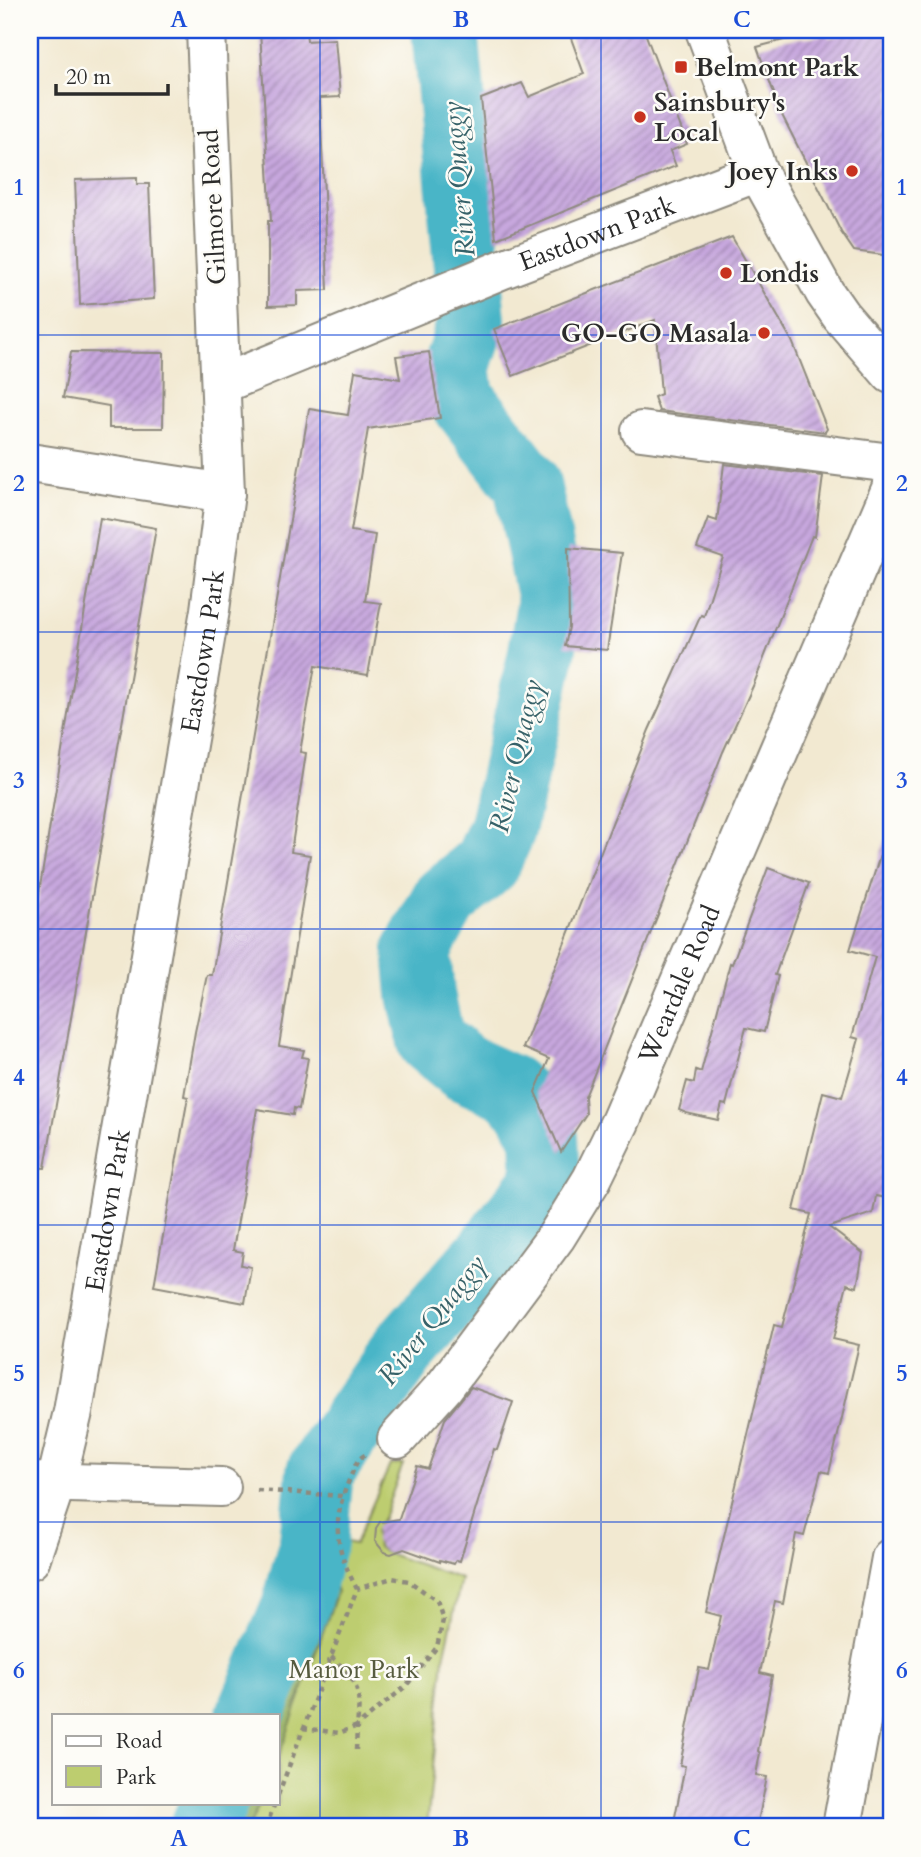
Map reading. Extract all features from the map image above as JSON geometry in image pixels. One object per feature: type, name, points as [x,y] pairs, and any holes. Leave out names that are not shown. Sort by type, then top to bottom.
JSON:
[{"type":"main road","name":"Gilmore Road","points":[[206,30],[222,384]]},
{"type":"main road","points":[[705,30],[758,172],[825,293],[841,316],[891,374]]},
{"type":"main road","name":"Eastdown Park","points":[[30,1560],[43,1483],[74,1412],[209,610],[225,494],[222,384],[502,269],[758,172]]},
{"type":"main road","points":[[641,431],[891,463]]},
{"type":"main road","points":[[30,463],[225,494]]},
{"type":"main road","name":"Weardale Road","points":[[397,1438],[444,1387],[556,1237],[592,1179],[626,1109],[891,489]]},
{"type":"main road","points":[[43,1483],[221,1487]]},
{"type":"main road","points":[[842,1827],[891,1558]]},
{"type":"path","points":[[280,1789],[357,1590],[342,1561],[336,1527],[342,1496],[358,1458]]},
{"type":"path","points":[[221,1487],[342,1496]]},
{"type":"path","points":[[303,1728],[339,1732],[357,1726],[406,1686],[437,1647],[443,1620],[437,1601],[410,1581],[392,1578],[357,1590]]},
{"type":"path","points":[[331,1657],[351,1673],[360,1697],[356,1750]]},
{"type":"path","points":[[266,1827],[275,1804]]},
{"type":"green space","name":"Manor Park","points":[[403,1464],[375,1532],[377,1546],[384,1552],[461,1579],[444,1658],[427,1827],[194,1827],[204,1804],[280,1804],[280,1714],[243,1714],[292,1575],[301,1532],[355,1544],[390,1465]]},
{"type":"green space","points":[[323,1551],[337,1592],[280,1753],[280,1714],[254,1714],[288,1624],[310,1552]]},
{"type":"green space","points":[[215,1804],[260,1804],[249,1827],[204,1827]]},
{"type":"building","points":[[260,30],[306,30],[307,41],[335,39],[340,97],[320,98],[328,290],[297,291],[297,305],[268,306],[268,221],[271,221]]},
{"type":"building","points":[[568,30],[644,30],[687,144],[670,151],[676,166],[496,239],[481,99],[522,83],[529,97],[584,74]]},
{"type":"building","points":[[868,30],[869,35],[891,32],[891,256],[854,251],[841,232],[782,115],[757,47],[784,40],[828,35],[829,38]]},
{"type":"building","points":[[137,178],[137,184],[149,184],[154,299],[80,305],[75,180]]},
{"type":"building","points":[[732,237],[792,341],[827,429],[825,432],[659,411],[654,397],[661,394],[655,320],[513,376],[494,329]]},
{"type":"building","points":[[71,352],[164,353],[163,428],[109,428],[109,406],[63,398]]},
{"type":"building","points":[[429,352],[440,418],[368,429],[351,531],[375,535],[365,601],[381,603],[368,675],[315,666],[300,752],[306,753],[291,852],[310,855],[279,1046],[304,1050],[302,1057],[308,1058],[299,1109],[294,1108],[293,1115],[257,1109],[233,1250],[243,1252],[241,1265],[251,1267],[245,1303],[154,1286],[188,1097],[184,1096],[195,1032],[207,975],[212,975],[309,409],[348,415],[355,371],[400,379],[396,356]]},
{"type":"building","points":[[724,464],[823,476],[815,537],[812,536],[753,686],[723,752],[585,1097],[586,1114],[561,1152],[535,1092],[549,1059],[523,1048],[649,730],[701,615],[704,616],[723,557],[697,548],[708,518],[717,521]]},
{"type":"building","points":[[100,518],[156,528],[45,1168],[30,1167],[30,948]]},
{"type":"building","points":[[568,548],[622,553],[607,650],[565,646],[569,627]]},
{"type":"building","points":[[885,840],[891,841],[891,1199],[876,1196],[873,1213],[829,1227],[863,1253],[857,1287],[847,1284],[833,1339],[859,1345],[829,1473],[821,1471],[804,1536],[796,1534],[783,1603],[775,1601],[760,1673],[772,1676],[758,1751],[760,1753],[756,1775],[767,1777],[757,1827],[673,1827],[685,1766],[680,1765],[699,1668],[709,1670],[721,1616],[706,1612],[774,1325],[782,1327],[811,1214],[794,1210],[823,1092],[842,1097],[859,1039],[852,1037],[875,957],[850,950]]},
{"type":"building","points":[[768,868],[809,883],[775,975],[778,976],[764,1032],[746,1028],[726,1105],[722,1104],[718,1120],[686,1113],[679,1110],[687,1081],[694,1083],[696,1070],[701,1072],[730,963],[732,964]]},
{"type":"building","points":[[471,1387],[513,1402],[497,1450],[494,1449],[460,1561],[456,1560],[454,1564],[440,1562],[404,1549],[391,1554],[384,1552],[375,1541],[376,1528],[380,1522],[399,1519],[417,1466],[428,1469],[445,1419]]},
{"type":"waterway","name":"River Quaggy","points":[[250,1714],[295,1608],[313,1542],[320,1472],[404,1349],[488,1254],[546,1180],[544,1137],[529,1107],[509,1088],[464,1068],[431,1041],[421,994],[417,950],[445,899],[487,863],[502,829],[541,658],[551,599],[527,484],[461,398],[457,365],[472,320],[445,30]]},
{"type":"waterway","name":"River Quaggy","points":[[204,1827],[214,1804]]},
{"type":"place","name":"Belmont Park","points":[[681,67]]},
{"type":"place","name":"Sainsbury's Local","points":[[640,117]]},
{"type":"place","name":"Joey Inks","points":[[852,171]]},
{"type":"place","name":"Londis","points":[[726,273]]},
{"type":"place","name":"GO-GO Masala","points":[[764,333]]}]
